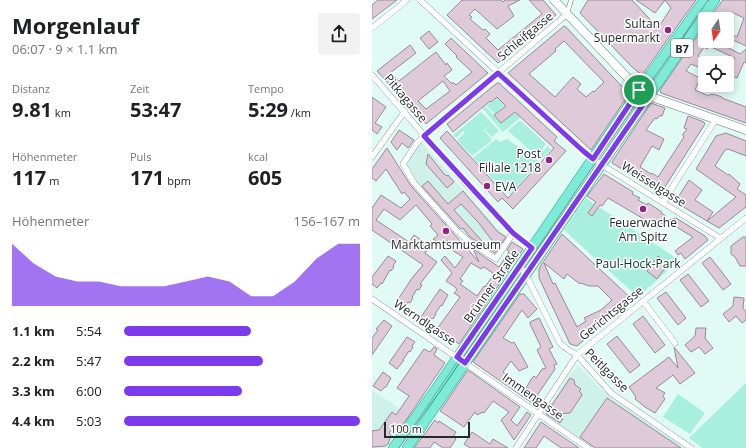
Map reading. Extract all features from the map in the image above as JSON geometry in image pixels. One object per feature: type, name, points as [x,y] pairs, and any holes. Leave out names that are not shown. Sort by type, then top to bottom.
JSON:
[{"type":"main road","points":[[554,0],[639,90],[649,96],[746,130]]},
{"type":"main road","name":"Brünner Straße","points":[[393,448],[422,409],[639,90],[704,0]]},
{"type":"main road","name":"Brünner Straße","points":[[407,448],[715,0]]},
{"type":"street","points":[[372,28],[407,0]]},
{"type":"street","name":"Weisselgasse","points":[[420,0],[593,159],[720,238]]},
{"type":"street","points":[[567,14],[571,0]]},
{"type":"street","name":"Schleifgasse","points":[[513,233],[496,259],[467,240],[456,230],[414,183],[403,164],[417,143],[424,136],[567,14]]},
{"type":"street","name":"Pitkagasse","points":[[372,75],[424,136],[513,233],[541,254]]},
{"type":"street","points":[[372,157],[405,112]]},
{"type":"street","points":[[663,202],[716,119]]},
{"type":"street","name":"Gerichtsgasse","points":[[516,448],[577,354],[746,218]]},
{"type":"street","name":"Peitlgasse","points":[[520,266],[560,343],[567,350],[577,354],[612,393],[691,448]]},
{"type":"street","name":"Werndlgasse","points":[[372,299],[465,363]]},
{"type":"street","points":[[643,302],[675,343]]},
{"type":"street","name":"Immengasse","points":[[465,363],[588,448]]},
{"type":"shaded area","points":[[420,143],[422,143],[497,228],[508,238],[496,255],[493,255],[463,234],[417,182],[405,165]]},
{"type":"shaded area","points":[[579,366],[610,396],[686,448],[594,448],[544,414],[571,373]]},
{"type":"shaded area","points":[[372,390],[409,415],[386,448],[372,448]]},
{"type":"green space","points":[[497,96],[511,108],[507,109],[504,106],[495,114],[486,105]]},
{"type":"green space","points":[[485,106],[501,123],[515,112],[521,117],[503,132],[482,108]]},
{"type":"green space","points":[[481,112],[492,123],[484,130],[492,140],[472,156],[457,140],[465,133],[463,131],[456,138],[453,135]]},
{"type":"green space","points":[[519,121],[521,121],[546,144],[540,152],[541,153],[548,146],[551,149],[541,160],[508,131]]},
{"type":"green space","points":[[492,123],[499,131],[492,137],[485,130]]},
{"type":"green space","points":[[496,139],[500,142],[507,139],[520,148],[523,147],[539,162],[510,194],[506,192],[512,186],[510,184],[504,190],[502,189],[473,158]]},
{"type":"green space","name":"Paul-Hock-Park","points":[[586,198],[594,204],[588,213],[592,215],[599,207],[679,260],[638,297],[564,230]]},
{"type":"green space","points":[[746,383],[746,448],[703,448],[689,438]]},
{"type":"green space","points":[[678,394],[705,413],[690,434],[663,417]]},
{"type":"building","points":[[378,0],[397,0],[372,19],[372,5]]},
{"type":"building","points":[[462,0],[501,0],[503,2],[505,0],[520,0],[508,6],[514,16],[497,29],[475,9],[469,15],[472,17],[470,19],[490,34],[486,38],[498,50],[542,14],[529,0],[543,0],[556,15],[498,63],[447,15]]},
{"type":"building","points":[[588,0],[632,0],[658,28],[671,8],[665,0],[696,0],[642,75],[632,67],[580,13]]},
{"type":"building","points":[[636,0],[665,0],[655,13]]},
{"type":"building","points":[[723,0],[746,0],[746,46],[734,40],[734,36],[737,37],[744,18],[734,12],[714,12]]},
{"type":"building","points":[[564,26],[629,94],[591,150],[508,73]],"holes":[[[564,41],[604,82],[594,92],[593,91],[586,97],[577,89],[581,84],[573,77],[555,97],[529,74],[556,51],[555,49]]]},
{"type":"building","points":[[429,31],[438,42],[429,49],[420,38]]},
{"type":"building","points":[[698,35],[698,48],[703,48],[698,56],[698,67],[691,64],[686,71],[698,77],[698,83],[695,90],[709,96],[710,94],[713,94],[722,97],[746,107],[746,123],[661,93],[660,90]]},
{"type":"building","points":[[451,38],[488,73],[426,124],[377,71],[410,45],[416,53],[390,73],[399,81],[436,52],[452,70],[444,76],[451,83],[456,85],[472,72],[445,44]],"holes":[[[443,81],[450,91],[426,109],[418,101]]]},
{"type":"building","points":[[713,48],[729,48],[740,54],[746,49],[746,63],[744,62],[737,78],[734,77],[735,58],[734,56],[731,56]]},
{"type":"building","points":[[497,83],[499,83],[557,137],[554,141],[566,151],[513,209],[502,198],[498,202],[440,138],[447,131],[508,198],[554,148],[515,112],[501,123],[494,115],[506,106],[497,97],[491,102],[490,101],[453,132],[447,124]]},
{"type":"building","points":[[372,97],[386,107],[375,123],[382,127],[377,134],[372,130]]},
{"type":"building","points":[[651,103],[665,108],[662,116],[659,116],[657,119],[655,118],[646,130],[664,139],[659,150],[652,146],[640,167],[658,177],[684,137],[683,134],[687,129],[684,128],[688,116],[704,122],[705,124],[661,193],[612,163]]},
{"type":"building","points":[[399,130],[414,140],[408,148],[402,143],[397,150],[391,142]]},
{"type":"building","points":[[726,133],[746,141],[746,156],[728,149],[725,150],[715,166],[728,175],[729,174],[740,184],[737,189],[746,195],[746,207],[719,228],[707,221],[736,197],[696,169],[716,136]]},
{"type":"building","points":[[387,148],[411,186],[479,262],[473,249],[499,267],[509,252],[507,250],[512,242],[523,249],[459,344],[437,329],[460,297],[454,293],[457,290],[455,287],[446,281],[452,273],[441,260],[445,256],[455,268],[463,257],[452,250],[453,248],[447,240],[441,244],[433,239],[438,235],[430,226],[432,224],[416,205],[400,220],[384,209],[376,220],[409,242],[414,235],[430,246],[425,253],[437,262],[420,284],[422,285],[419,290],[417,289],[410,303],[408,302],[405,307],[397,301],[412,278],[423,265],[372,230],[372,208],[381,195],[401,208],[410,199],[404,192],[402,194],[386,169],[376,181],[372,178],[372,169]],"holes":[[[471,263],[481,269],[484,267],[494,274],[477,296],[460,284],[463,281],[460,279]]]},
{"type":"building","points":[[428,154],[444,174],[447,176],[448,175],[454,182],[447,188],[426,164]]},
{"type":"building","points":[[604,174],[633,192],[632,194],[640,198],[638,200],[647,205],[648,203],[662,212],[661,213],[666,216],[659,228],[608,198],[602,206],[600,205],[592,216],[588,213],[596,202],[587,196]]},
{"type":"building","points":[[689,180],[702,190],[695,200],[713,212],[707,221],[675,202]]},
{"type":"building","points":[[428,181],[448,204],[463,191],[498,232],[506,237],[495,253],[491,251],[495,247],[493,244],[494,243],[478,222],[461,204],[454,210],[490,250],[470,237],[463,228],[462,229],[459,227],[422,186]]},
{"type":"building","points":[[676,218],[705,236],[708,240],[685,259],[681,253],[678,255],[675,251],[693,237],[673,225],[672,228],[669,220]]},
{"type":"building","points":[[562,234],[634,301],[612,318],[611,317],[577,346],[570,344],[539,278],[539,269]],"holes":[[[544,263],[564,279],[567,274],[580,284],[598,286],[612,300],[601,310],[584,318],[586,321],[577,327],[555,283],[553,284]]]},
{"type":"building","points":[[743,237],[746,237],[746,266],[740,266],[735,257],[731,254],[731,246]]},
{"type":"building","points":[[388,256],[396,261],[393,266],[394,267],[391,271],[390,270],[382,284],[381,283],[377,288],[372,284],[372,277]]},
{"type":"building","points":[[658,256],[668,264],[657,279],[647,271]]},
{"type":"building","points":[[710,257],[731,284],[723,290],[702,263]]},
{"type":"building","points":[[688,274],[709,301],[701,307],[680,280]]},
{"type":"building","points":[[440,289],[448,295],[442,306],[441,305],[429,323],[421,317]]},
{"type":"building","points":[[666,292],[686,318],[678,325],[657,298]]},
{"type":"building","points":[[520,294],[524,294],[537,309],[528,318],[522,310],[503,338],[512,343],[514,342],[528,367],[519,371],[511,361],[503,372],[526,388],[534,376],[536,378],[542,369],[546,368],[537,350],[541,347],[530,324],[530,322],[539,318],[553,347],[549,349],[557,364],[554,365],[555,369],[532,403],[473,362]]},
{"type":"building","points":[[734,297],[744,298],[743,308],[746,312],[746,320],[742,323],[736,316],[729,322],[723,314],[733,306]]},
{"type":"building","points":[[643,316],[665,345],[655,353],[633,324]]},
{"type":"building","points":[[384,320],[392,326],[372,355],[372,338],[378,330],[376,329]]},
{"type":"building","points":[[696,328],[706,328],[705,338],[713,348],[705,354],[699,347],[691,352],[685,345],[695,336]]},
{"type":"building","points":[[617,336],[640,365],[630,373],[607,344]]},
{"type":"building","points":[[407,337],[415,342],[410,352],[409,351],[397,369],[389,363]]},
{"type":"building","points":[[434,347],[437,349],[434,355],[445,363],[400,429],[395,425],[389,433],[391,435],[388,444],[385,446],[372,447],[372,431],[379,430],[392,412],[396,415],[409,396],[397,388],[424,349],[430,352]]},
{"type":"building","points":[[674,347],[695,373],[680,384],[673,375],[656,388],[665,393],[663,396],[665,399],[655,413],[635,399],[636,397],[629,387],[669,357],[678,368]]},
{"type":"building","points":[[468,370],[520,407],[511,420],[517,426],[527,412],[531,415],[514,440],[501,420],[509,412],[493,401],[484,413],[483,412],[477,415],[475,412],[464,427],[440,411]]},
{"type":"building","points":[[383,372],[391,378],[386,387],[381,391],[373,386]]},
{"type":"building","points":[[570,378],[574,380],[575,385],[581,389],[579,391],[582,395],[570,413],[556,414],[563,419],[560,423],[546,414]]},
{"type":"building","points":[[607,398],[681,448],[595,448],[580,437]]},
{"type":"building","points":[[435,420],[456,432],[453,437],[456,439],[450,448],[443,448],[434,442],[430,448],[414,448]]},
{"type":"building","points":[[541,422],[579,448],[561,448],[544,436],[536,448],[524,448]]},
{"type":"building","points":[[472,432],[490,444],[493,439],[508,448],[470,448],[464,444]]},
{"type":"tram line","points":[[399,448],[505,291],[534,254],[708,0]]},
{"type":"place","name":"Sultan Supermarkt","points":[[668,30]]},
{"type":"place","name":"Post Filiale 1218","points":[[549,160]]},
{"type":"place","name":"EVA","points":[[487,186]]},
{"type":"place","name":"Feuerwache Am Spitz","points":[[643,209]]},
{"type":"place","name":"Marktamtsmuseum","points":[[446,231]]},
{"type":"route","points":[[498,73],[593,159],[639,90],[649,96],[465,363],[457,357],[532,248],[513,233],[467,185],[424,136],[498,73]]}]
